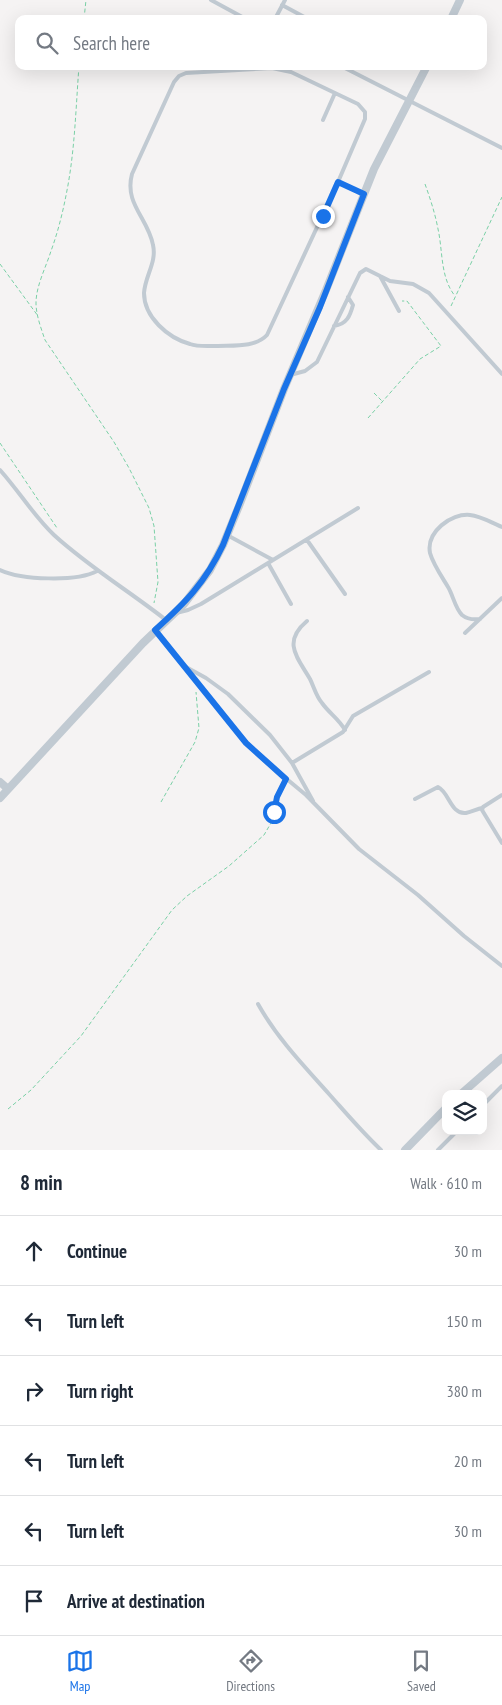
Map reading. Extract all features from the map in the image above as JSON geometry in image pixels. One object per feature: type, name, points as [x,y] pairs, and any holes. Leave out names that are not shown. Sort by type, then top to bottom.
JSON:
[{"type":"street","points":[[453,15],[460,0]]},
{"type":"street","points":[[3,793],[155,630],[184,604],[202,582],[217,558],[364,194],[385,146],[425,70]]},
{"type":"street","points":[[0,782],[3,793]]},
{"type":"street","points":[[466,1090],[502,1058]]},
{"type":"street","points":[[405,1150],[442,1112]]},
{"type":"lane","points":[[211,0],[239,15]]},
{"type":"lane","points":[[277,15],[285,0]]},
{"type":"lane","points":[[282,6],[300,15]]},
{"type":"lane","points":[[238,70],[186,73],[179,76],[174,82],[132,174],[130,186],[134,204],[154,244],[153,260],[144,294],[148,309],[156,322],[177,339],[198,346],[253,343],[264,338],[270,332],[366,116],[362,106],[291,72],[282,70]]},
{"type":"lane","points":[[349,70],[502,148]]},
{"type":"lane","points":[[322,120],[335,93]]},
{"type":"lane","points":[[338,182],[364,194]]},
{"type":"lane","points":[[290,375],[305,371],[314,366],[361,271],[369,270],[390,281],[413,284],[424,289],[502,374]]},
{"type":"lane","points":[[380,276],[399,311]]},
{"type":"lane","points":[[334,326],[342,325],[347,321],[354,305],[348,297]]},
{"type":"lane","points":[[0,470],[40,521],[97,571],[166,620]]},
{"type":"lane","points":[[174,613],[195,607],[358,508]]},
{"type":"lane","points":[[480,619],[466,618],[457,609],[453,597],[430,554],[431,540],[442,524],[460,515],[476,516],[502,527]]},
{"type":"lane","points":[[227,534],[273,560]]},
{"type":"lane","points":[[307,540],[345,594]]},
{"type":"lane","points":[[268,563],[291,604]]},
{"type":"lane","points":[[0,570],[28,578],[82,577],[97,571]]},
{"type":"lane","points":[[465,632],[502,598]]},
{"type":"lane","points":[[307,621],[300,627],[294,641],[294,653],[310,679],[320,701],[345,730]]},
{"type":"lane","points":[[155,630],[246,743],[315,805],[359,849],[418,895],[464,936],[502,966]]},
{"type":"lane","points":[[183,665],[212,682],[234,700],[270,735],[292,763],[315,805]]},
{"type":"lane","points":[[292,763],[345,730],[353,716],[429,672]]},
{"type":"lane","points":[[415,799],[438,787],[442,789],[459,812],[466,813],[482,808],[502,795]]},
{"type":"lane","points":[[482,808],[502,843]]},
{"type":"lane","points":[[258,1004],[289,1051],[381,1150]]},
{"type":"lane","points":[[487,1101],[502,1086]]},
{"type":"lane","points":[[438,1150],[453,1135]]},
{"type":"path","points":[[84,15],[86,0]]},
{"type":"path","points":[[79,70],[70,175],[60,224],[36,300],[38,316],[45,340],[114,442],[149,508],[154,526],[158,582],[156,596],[151,608]]},
{"type":"path","points":[[425,184],[438,229],[445,277],[449,287],[456,296]]},
{"type":"path","points":[[447,314],[502,197]]},
{"type":"path","points":[[0,264],[38,316]]},
{"type":"path","points":[[368,418],[420,359],[441,346],[407,301],[394,302]]},
{"type":"path","points":[[374,393],[382,402]]},
{"type":"path","points":[[0,443],[58,529]]},
{"type":"path","points":[[161,802],[196,742],[198,728],[196,702],[198,684]]},
{"type":"path","points":[[8,1109],[31,1090],[81,1036],[172,910],[187,896],[229,866],[264,835],[271,823],[277,797],[286,779]]},
{"type":"route","points":[[274,812],[277,797],[286,779],[270,767],[246,743],[155,630],[194,593],[217,558],[284,389],[320,307],[364,194],[338,182],[323,216]]}]
